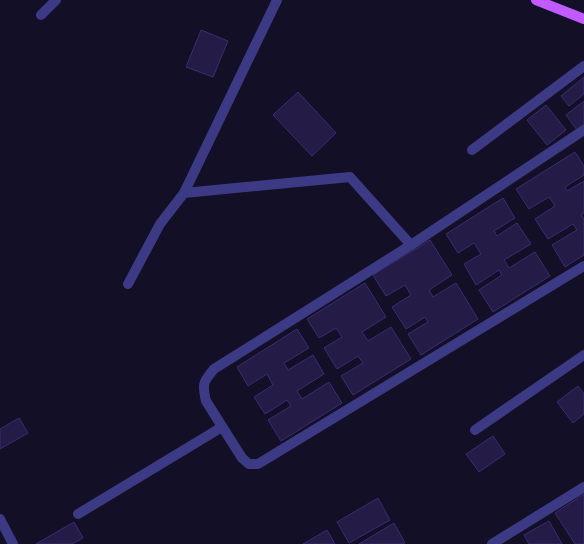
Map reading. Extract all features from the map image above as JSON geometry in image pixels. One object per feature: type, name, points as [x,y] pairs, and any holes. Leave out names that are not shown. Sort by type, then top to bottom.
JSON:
[{"type":"main road","points":[[536,0],[584,19]]},
{"type":"street","points":[[41,15],[56,0]]},
{"type":"street","points":[[128,284],[160,224],[184,193],[277,0]]},
{"type":"street","points":[[472,150],[584,66]]},
{"type":"street","points":[[584,130],[411,245],[214,369],[205,380],[204,390],[206,401],[242,458],[249,464],[258,464],[584,266]]},
{"type":"street","points":[[184,193],[350,177],[411,245]]},
{"type":"street","points":[[475,430],[584,356]]},
{"type":"street","points":[[78,514],[222,427]]},
{"type":"street","points":[[492,544],[584,487]]},
{"type":"street","points":[[0,519],[12,544]]},
{"type":"building","points":[[201,30],[228,41],[213,77],[186,67]]},
{"type":"building","points":[[584,77],[584,94],[569,106],[561,96]]},
{"type":"building","points":[[298,92],[336,133],[312,156],[273,115]]},
{"type":"building","points":[[584,101],[584,124],[577,130],[566,115]]},
{"type":"building","points":[[546,105],[566,130],[547,145],[527,120]]},
{"type":"building","points":[[575,152],[584,166],[584,175],[565,187],[567,191],[584,181],[584,213],[581,214],[584,219],[584,255],[565,267],[552,245],[577,230],[573,224],[548,239],[535,219],[555,206],[549,197],[529,209],[516,189]]},
{"type":"building","points":[[503,198],[515,218],[494,231],[497,236],[517,223],[531,244],[504,260],[509,268],[535,252],[550,276],[493,312],[479,290],[502,275],[499,270],[476,285],[464,264],[481,254],[474,243],[458,253],[446,234]]},
{"type":"building","points":[[430,240],[452,275],[429,290],[433,297],[456,283],[478,319],[421,355],[408,334],[428,322],[425,317],[406,329],[392,307],[411,295],[405,285],[386,296],[373,275]]},
{"type":"building","points":[[365,283],[386,317],[362,332],[368,341],[391,327],[411,359],[353,395],[341,376],[363,363],[358,356],[337,369],[324,348],[342,337],[336,328],[319,338],[307,319]]},
{"type":"building","points":[[297,329],[309,348],[284,363],[288,370],[313,355],[324,374],[297,391],[302,399],[329,382],[342,403],[281,441],[268,420],[291,406],[287,400],[265,414],[254,397],[273,385],[267,374],[248,386],[237,367]]},
{"type":"building","points":[[578,386],[584,394],[584,414],[573,423],[557,402]]},
{"type":"building","points":[[19,418],[28,433],[0,449],[0,429]]},
{"type":"building","points":[[493,436],[505,454],[479,472],[466,454]]},
{"type":"building","points":[[584,494],[584,544],[575,544],[555,513]]},
{"type":"building","points":[[378,498],[390,520],[349,543],[337,522]]},
{"type":"building","points":[[549,521],[562,544],[529,544],[524,535]]},
{"type":"building","points":[[74,522],[83,538],[72,544],[36,544]]},
{"type":"building","points":[[394,523],[405,543],[359,544]]},
{"type":"building","points":[[327,530],[335,544],[303,544]]}]
